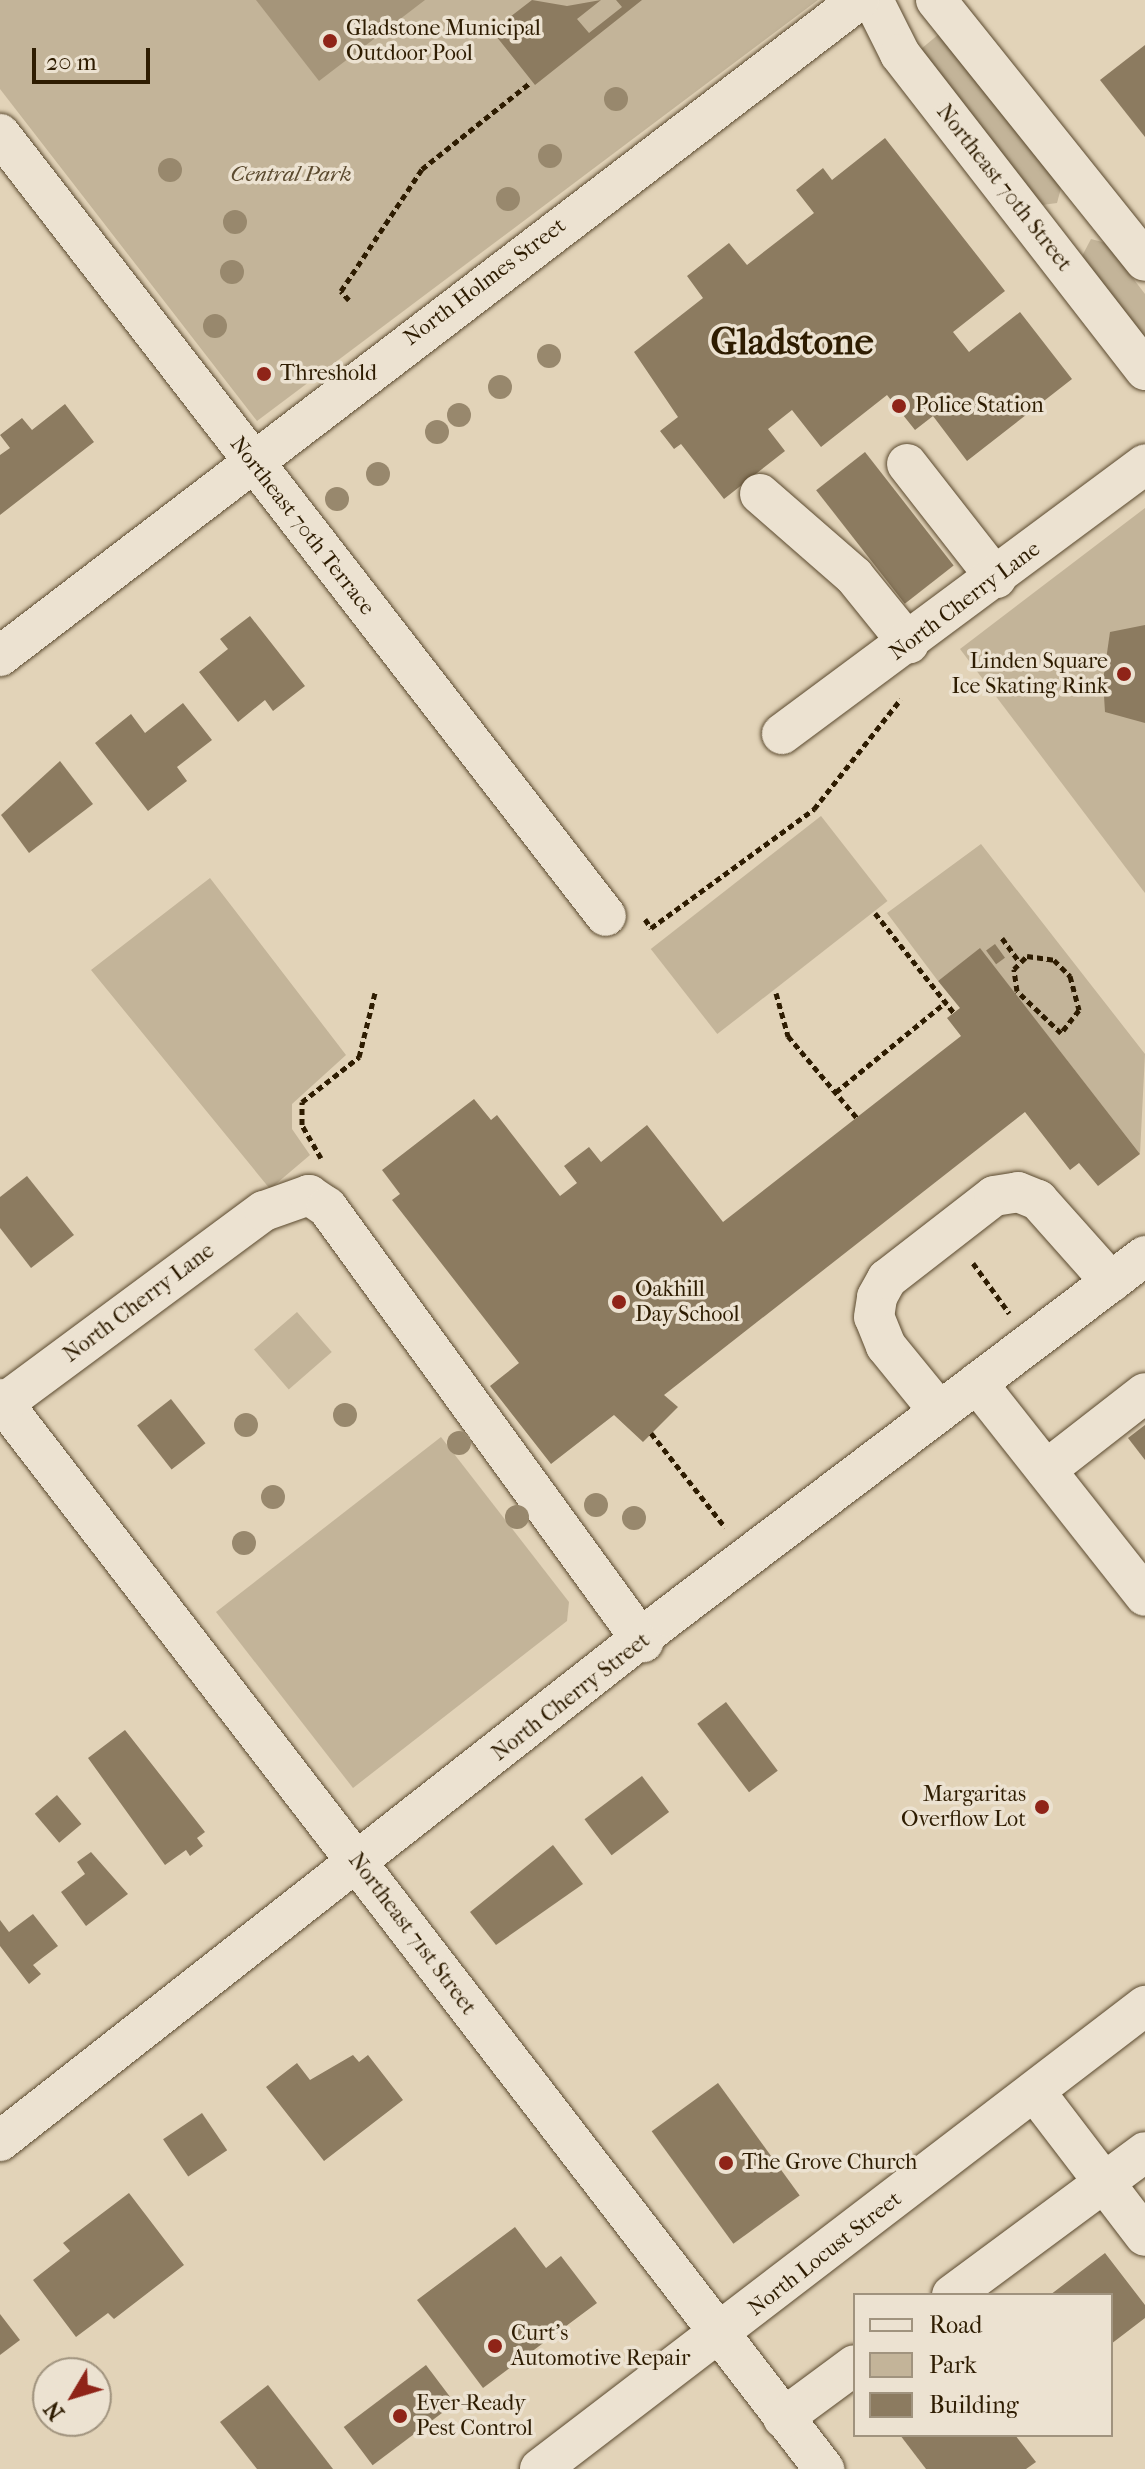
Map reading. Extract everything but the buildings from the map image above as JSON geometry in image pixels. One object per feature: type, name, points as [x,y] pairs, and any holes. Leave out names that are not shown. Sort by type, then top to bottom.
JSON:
[{"type":"street","name":"North Holmes Street","points":[[0,656],[250,459],[859,0]]},
{"type":"street","name":"Northeast 70th Street","points":[[873,0],[900,54],[1145,370]]},
{"type":"street","points":[[936,0],[1145,261]]},
{"type":"street","name":"Northeast 70th Terrace","points":[[0,134],[606,916]]},
{"type":"street","points":[[1045,241],[1098,200]]},
{"type":"street","points":[[907,464],[996,578]]},
{"type":"street","name":"North Cherry Lane","points":[[782,734],[909,644],[1145,464]]},
{"type":"street","points":[[760,494],[854,576],[909,644]]},
{"type":"street","points":[[939,1411],[886,1346],[874,1317],[887,1279],[994,1196],[1018,1192],[1061,1219],[1111,1282]]},
{"type":"street","points":[[294,1199],[327,1207],[643,1642]]},
{"type":"street","name":"North Cherry Lane","points":[[1,1403],[294,1199]]},
{"type":"street","name":"North Cherry Street","points":[[0,2141],[643,1642],[748,1556],[1145,1256]]},
{"type":"street","points":[[977,1383],[1145,1596]]},
{"type":"street","points":[[1046,1470],[1145,1393]]},
{"type":"street","name":"Northeast 71st Street","points":[[1,1403],[358,1863],[717,2337],[824,2469]]},
{"type":"street","name":"North Locust Street","points":[[540,2469],[717,2337],[1145,2006]]},
{"type":"street","points":[[1035,2092],[1145,2236]]},
{"type":"street","points":[[955,2293],[1145,2152]]},
{"type":"street","points":[[783,2418],[853,2366]]},
{"type":"path","points":[[349,300],[341,291],[422,169],[531,82]]},
{"type":"path","points":[[606,916],[630,898],[651,928],[774,840],[837,786],[875,726],[905,695]]},
{"type":"path","points":[[875,913],[954,1013]]},
{"type":"path","points":[[1002,938],[1018,960],[1017,991],[1043,1009],[1054,1033],[1071,1027],[1077,995],[1063,967],[1045,956],[1018,960]]},
{"type":"path","points":[[294,1199],[324,1152],[302,1125],[302,1102],[359,1057],[375,993]]},
{"type":"path","points":[[776,993],[788,1036],[857,1118]]},
{"type":"path","points":[[836,1092],[946,1002]]},
{"type":"path","points":[[950,1230],[1019,1327]]},
{"type":"path","points":[[651,1433],[748,1556]]},
{"type":"green space","name":"Central Park","points":[[0,0],[818,0],[257,421],[0,89]]},
{"type":"green space","points":[[939,34],[1061,188],[1057,203],[1042,205],[921,49]]},
{"type":"green space","points":[[1091,239],[1106,243],[1145,294],[1145,342],[1081,258]]},
{"type":"green space","points":[[1145,508],[1145,893],[960,649]]},
{"type":"green space","points":[[821,816],[887,901],[717,1034],[651,949]]},
{"type":"green space","points":[[981,844],[1145,1054],[1140,1154],[980,949],[938,981],[887,913]]},
{"type":"green space","points":[[210,878],[346,1055],[292,1104],[292,1129],[310,1155],[270,1189],[91,970]]},
{"type":"green space","points":[[297,1312],[332,1352],[289,1389],[254,1349]]},
{"type":"green space","points":[[441,1437],[569,1602],[567,1621],[353,1788],[216,1612]]},
{"type":"shaded area","name":"Gladstone Municipal Outdoor Pool","points":[[256,0],[425,0],[319,81]]},
{"type":"place","name":"Gladstone Municipal Outdoor Pool","points":[[330,41]]},
{"type":"place","name":"Threshold","points":[[264,374]]},
{"type":"place","name":"Police Station","points":[[899,406]]},
{"type":"place","name":"Linden Square Ice Skating Rink","points":[[1124,674]]},
{"type":"place","name":"Oakhill Day School","points":[[619,1302]]},
{"type":"place","name":"Margaritas Overflow Lot","points":[[1042,1807]]},
{"type":"place","name":"The Grove Church","points":[[726,2163]]},
{"type":"place","name":"Curt's Automotive Repair","points":[[495,2346]]},
{"type":"place","name":"Ever-Ready Pest Control","points":[[400,2416]]},
{"type":"district","name":"Gladstone","points":[[792,342]]}]
